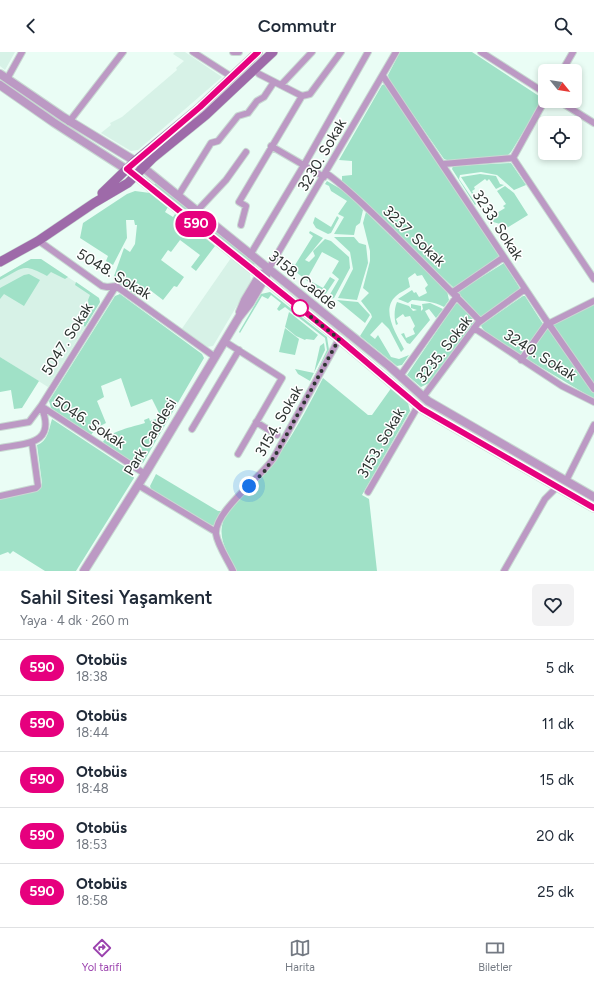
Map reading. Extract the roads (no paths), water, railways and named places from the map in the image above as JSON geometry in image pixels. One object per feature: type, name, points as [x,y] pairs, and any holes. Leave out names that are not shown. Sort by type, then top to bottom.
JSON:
[{"type":"main road","points":[[94,203],[127,169],[196,111],[258,52]]},
{"type":"main road","points":[[0,262],[39,241],[94,203],[128,183],[143,168],[206,115],[274,52]]},
{"type":"street","points":[[3,76],[22,52]]},
{"type":"street","points":[[69,122],[123,52]]},
{"type":"street","points":[[193,52],[232,77]]},
{"type":"street","points":[[233,52],[239,52]]},
{"type":"street","points":[[280,85],[312,52]]},
{"type":"street","points":[[255,70],[274,82],[302,96],[310,94],[341,52]]},
{"type":"street","points":[[250,255],[304,165],[368,52]]},
{"type":"street","name":"3230. Sokak","points":[[268,270],[396,52]]},
{"type":"street","points":[[481,52],[538,89]]},
{"type":"street","points":[[566,64],[573,52]]},
{"type":"street","name":"3158. Cadde","points":[[3,76],[69,122],[143,168],[400,376],[423,397],[594,497]]},
{"type":"street","name":"3233. Sokak","points":[[383,76],[443,164],[548,324],[594,389]]},
{"type":"street","points":[[178,196],[211,143],[218,141],[238,116],[248,113],[257,101],[264,97],[274,82]]},
{"type":"street","name":"3158. Cadde","points":[[0,85],[63,129],[135,175],[339,339],[418,406],[594,508]]},
{"type":"street","points":[[241,225],[246,206],[239,202],[302,96]]},
{"type":"street","points":[[512,158],[540,108]]},
{"type":"street","points":[[569,108],[594,123]]},
{"type":"street","name":"3237. Sokak","points":[[271,146],[325,175],[349,191],[455,294],[480,321]]},
{"type":"street","points":[[196,212],[226,180],[246,152]]},
{"type":"street","points":[[443,164],[512,158]]},
{"type":"street","points":[[512,158],[594,279]]},
{"type":"street","name":"5048. Sokak","points":[[39,241],[102,286],[107,288],[116,286],[215,357]]},
{"type":"street","points":[[400,376],[455,294],[504,257]]},
{"type":"street","name":"Park Caddesi","points":[[84,571],[145,474],[224,341],[250,303],[262,277],[268,270]]},
{"type":"street","name":"5047. Sokak","points":[[41,406],[116,286]]},
{"type":"street","name":"3235. Sokak","points":[[423,397],[480,321],[525,289]]},
{"type":"street","points":[[521,360],[548,324],[594,301]]},
{"type":"street","name":"3240. Sokak","points":[[474,328],[562,386],[594,402]]},
{"type":"street","name":"3154. Sokak","points":[[216,532],[225,510],[264,472],[276,454],[339,339]]},
{"type":"street","points":[[224,341],[282,378],[238,454]]},
{"type":"street","points":[[192,429],[239,350]]},
{"type":"street","points":[[418,406],[423,397]]},
{"type":"street","points":[[0,448],[32,443],[42,435],[46,422],[41,406]]},
{"type":"street","name":"5046. Sokak","points":[[0,427],[28,422],[41,406],[145,474]]},
{"type":"street","name":"3153. Sokak","points":[[368,492],[418,406]]},
{"type":"street","points":[[256,422],[277,435]]},
{"type":"street","points":[[504,571],[545,499],[557,487],[566,481],[594,425]]},
{"type":"street","points":[[0,496],[36,488],[38,486],[32,443]]},
{"type":"street","points":[[138,485],[216,532],[217,538],[233,571]]}]
